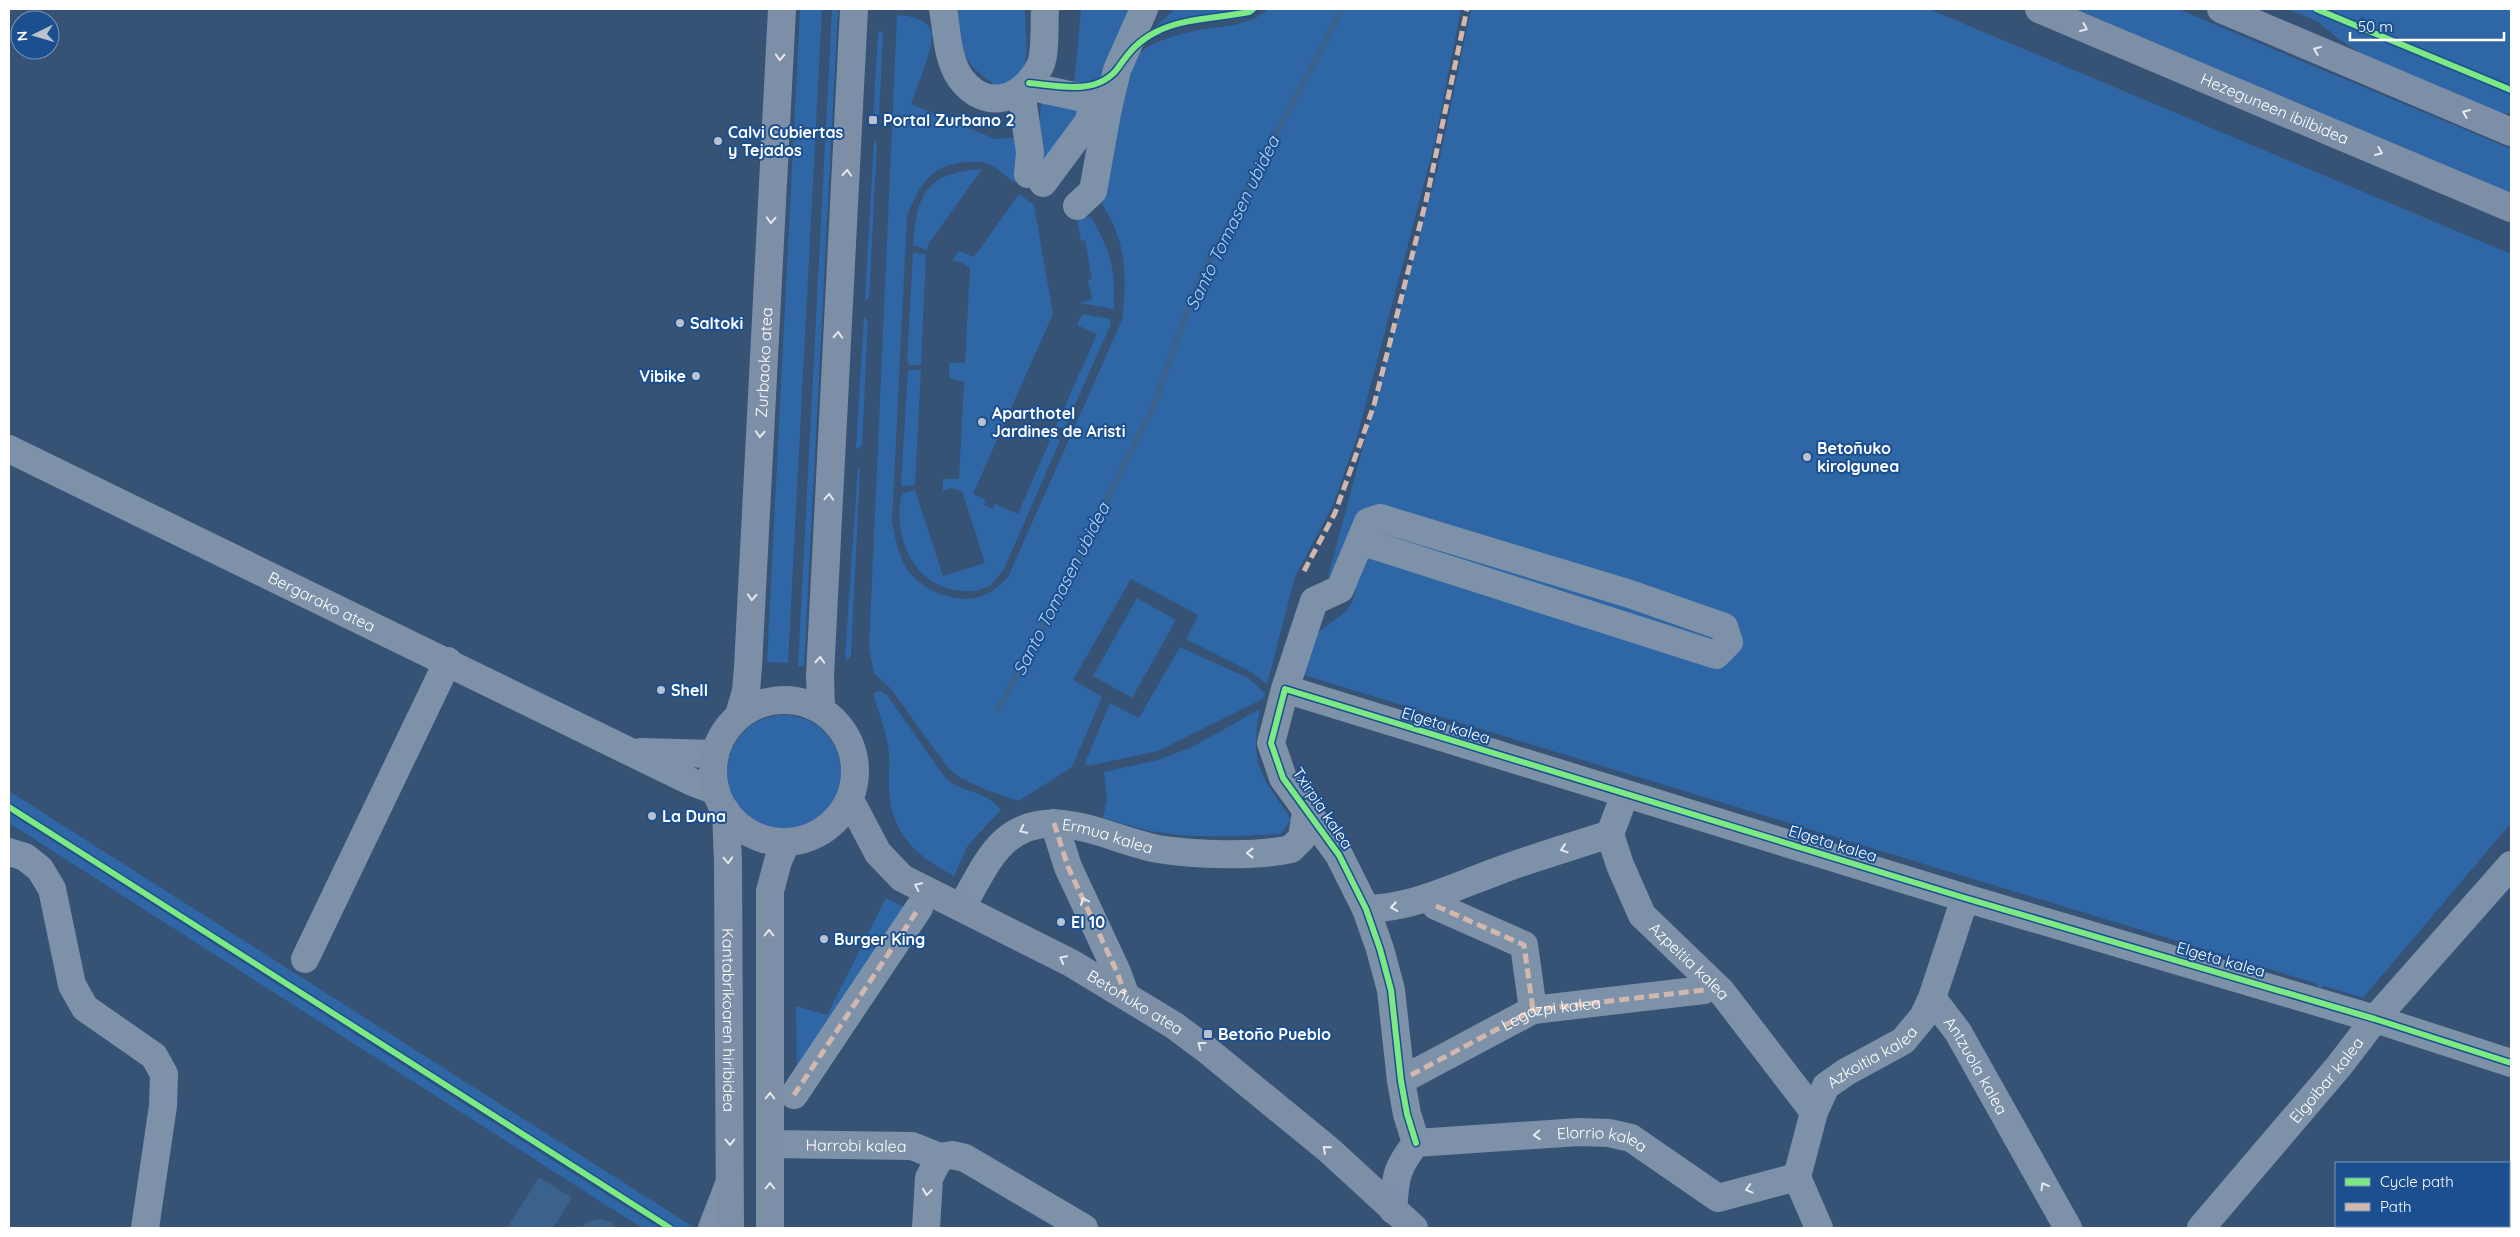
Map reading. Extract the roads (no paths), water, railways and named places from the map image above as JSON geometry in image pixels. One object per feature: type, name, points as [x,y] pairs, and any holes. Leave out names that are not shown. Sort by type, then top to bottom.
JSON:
[{"type":"main road","name":"Zurbaoko atea","points":[[739,715],[746,691],[748,666],[782,9]]},
{"type":"main road","points":[[821,708],[820,675],[854,9]]},
{"type":"main road","name":"Hezeguneen ibilbidea","points":[[2039,9],[2511,208]]},
{"type":"main road","points":[[2220,9],[2511,132]]},
{"type":"main road","points":[[779,699],[801,700],[821,708],[840,725],[853,748],[856,774],[850,800],[840,817],[825,830],[807,839],[786,843],[769,841],[752,835],[737,825],[721,801],[713,773],[715,754],[720,739],[739,715],[758,704],[779,699]]},
{"type":"main road","name":"Betoñuko atea","points":[[850,800],[866,833],[886,863],[902,878],[1071,963],[1125,994],[1208,1050],[1414,1228]]},
{"type":"main road","name":"Kantabrikoaren hiribidea","points":[[721,801],[728,863],[730,1228]]},
{"type":"main road","points":[[770,1228],[770,891],[778,861],[786,843]]},
{"type":"street","points":[[943,9],[951,60],[960,78],[976,95],[997,99],[1010,98],[1024,88],[1041,65],[1045,9]]},
{"type":"street","points":[[1024,88],[1031,161],[1035,178],[1088,122],[1100,104],[1144,9]]},
{"type":"street","points":[[1132,36],[1162,9]]},
{"type":"street","points":[[1024,88],[1100,104]]},
{"type":"street","points":[[1077,206],[1093,190],[1100,104]]},
{"type":"street","name":"Bergarako atea","points":[[9,449],[635,752],[692,782],[721,801]]},
{"type":"street","name":"Txirpia kalea","points":[[1360,541],[1716,654],[1728,642],[1724,627],[1630,594],[1380,518],[1368,522],[1340,588],[1314,601],[1285,689],[1271,743],[1283,778],[1339,855],[1366,909],[1380,949],[1390,990],[1402,1089],[1416,1143]]},
{"type":"street","points":[[305,959],[448,661]]},
{"type":"street","name":"Elgeta kalea","points":[[1285,689],[1965,898],[2375,1019],[2511,1063]]},
{"type":"street","name":"Bergarako atea","points":[[635,752],[715,754]]},
{"type":"street","points":[[1366,909],[1412,904],[1500,870],[1610,834],[1625,794]]},
{"type":"street","points":[[1291,849],[1302,838],[1306,811]]},
{"type":"street","points":[[1054,824],[1068,867],[1117,972],[1125,994]]},
{"type":"street","name":"Ermua kalea","points":[[961,907],[997,849],[1006,840],[1030,826],[1054,824],[1079,827],[1126,841],[1177,851],[1260,853],[1291,849],[1318,849],[1339,855]]},
{"type":"street","name":"Azpeitia kalea","points":[[1610,834],[1620,865],[1642,915],[1721,991],[1814,1112]]},
{"type":"street","points":[[9,852],[25,857],[40,869],[52,889],[72,985],[85,1008],[154,1056],[164,1074],[163,1106],[145,1228]]},
{"type":"street","name":"Elgoibar kalea","points":[[2201,1228],[2339,1066],[2375,1019],[2511,865]]},
{"type":"street","points":[[1932,998],[1965,898]]},
{"type":"street","points":[[1436,906],[1524,945],[1533,1010]]},
{"type":"street","points":[[794,1095],[919,908]]},
{"type":"street","name":"Legazpi kalea","points":[[1411,1075],[1533,1010],[1704,990]]},
{"type":"street","name":"Azkoitia kalea","points":[[1796,1177],[1814,1112],[1826,1086],[1846,1072],[1903,1041],[1923,1017],[1932,998]]},
{"type":"street","name":"Antzuola kalea","points":[[1932,998],[1958,1032],[2068,1228]]},
{"type":"street","name":"Elorrio kalea","points":[[1416,1143],[1579,1132],[1608,1133],[1631,1138],[1718,1198],[1796,1177]]},
{"type":"street","points":[[1393,1210],[1395,1180],[1400,1165],[1416,1143]]},
{"type":"street","name":"Harrobi kalea","points":[[770,1144],[912,1146],[940,1157],[952,1155],[965,1158],[980,1165],[1084,1228]]},
{"type":"street","points":[[926,1228],[930,1178],[940,1157]]},
{"type":"street","points":[[1350,1171],[1369,1172],[1400,1165]]},
{"type":"street","points":[[1796,1177],[1819,1228]]},
{"type":"street","points":[[712,1228],[731,1180]]},
{"type":"waterway","name":"Santo Tomasen ubidea","points":[[998,709],[1049,616],[1154,405],[1196,286],[1342,9]]},
{"type":"place","name":"Portal Zurbano 2","points":[[873,120]]},
{"type":"place","name":"Calvi Cubiertas y Tejados","points":[[718,141]]},
{"type":"place","name":"Saltoki","points":[[680,323]]},
{"type":"place","name":"Vibike","points":[[696,376]]},
{"type":"place","name":"Aparthotel Jardines de Aristi","points":[[982,422]]},
{"type":"place","name":"Betoñuko kirolgunea","points":[[1807,457]]},
{"type":"place","name":"Shell","points":[[661,690]]},
{"type":"place","name":"La Duna","points":[[652,816]]},
{"type":"place","name":"El 10","points":[[1061,922]]},
{"type":"place","name":"Burger King","points":[[824,939]]},
{"type":"place","name":"Betoño Pueblo","points":[[1208,1034]]}]
